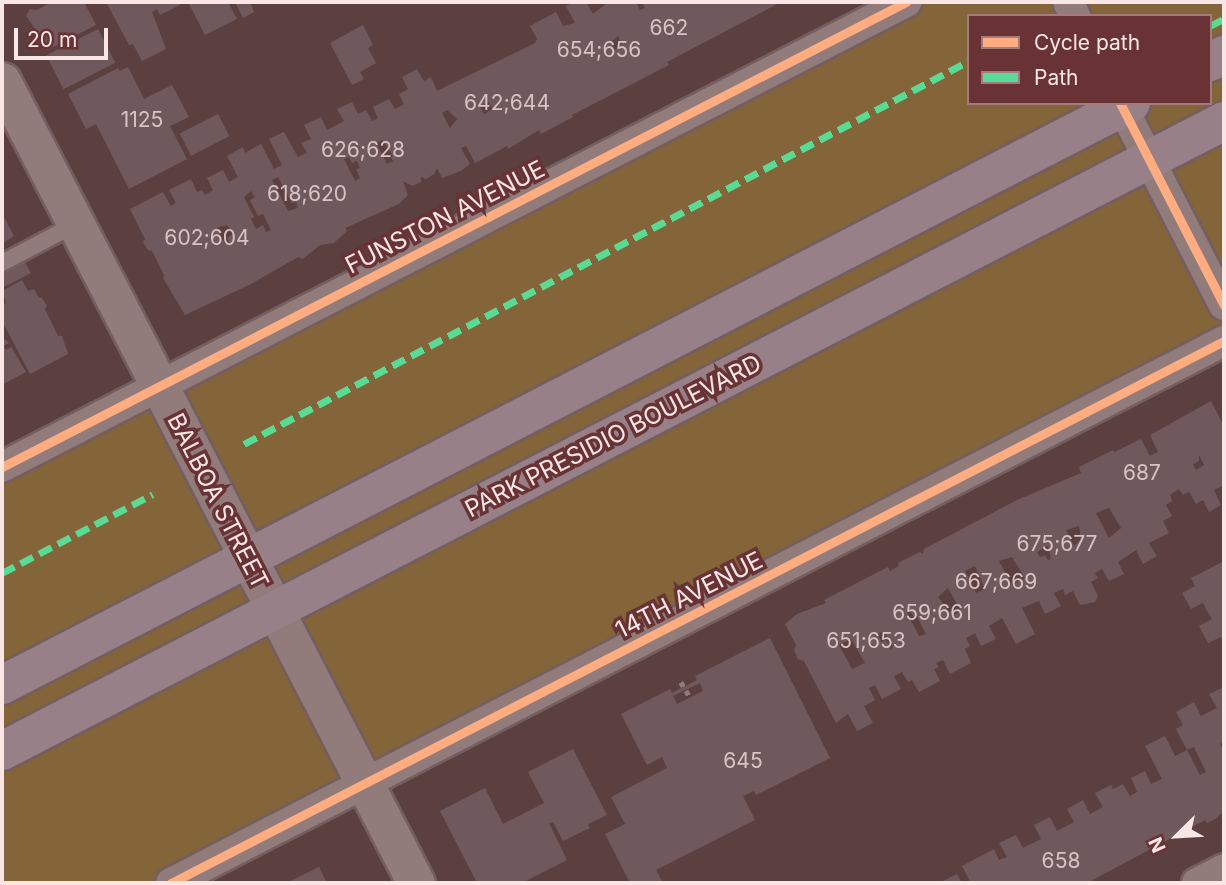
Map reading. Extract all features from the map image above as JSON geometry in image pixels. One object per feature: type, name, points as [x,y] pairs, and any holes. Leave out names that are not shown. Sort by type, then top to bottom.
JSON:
[{"type":"highway","points":[[2,685],[1125,105]]},
{"type":"highway","name":"PARK PRESIDIO BOULEVARD","points":[[2,751],[1224,121]]},
{"type":"street","name":"FUNSTON AVENUE","points":[[2,467],[906,2]]},
{"type":"street","name":"BALBOA STREET","points":[[2,81],[416,883]]},
{"type":"street","points":[[1125,105],[1224,305]]},
{"type":"street","name":"14TH AVENUE","points":[[171,883],[1224,341]]},
{"type":"street","points":[[1197,883],[1224,869]]},
{"type":"lane","points":[[2,263],[76,224]]},
{"type":"path","points":[[681,682],[690,697]]},
{"type":"shaded area","points":[[906,2],[1224,2],[1224,341],[172,883],[2,883],[2,468]]},
{"type":"building","points":[[52,2],[84,2],[96,25],[47,50],[41,45],[40,36],[26,16],[30,9],[37,10]]},
{"type":"building","points":[[106,2],[178,2],[180,5],[160,15],[157,9],[152,12],[166,49],[142,61],[133,44],[129,45]]},
{"type":"building","points":[[188,2],[228,2],[237,19],[205,35]]},
{"type":"building","points":[[235,2],[256,2],[251,4],[254,12],[243,18]]},
{"type":"building","points":[[574,2],[586,2],[593,14],[606,4],[604,2],[636,2],[640,10],[645,8],[642,2],[781,2],[667,62],[669,65],[541,134],[539,130],[508,149],[507,146],[475,163],[466,146],[461,148],[470,164],[461,171],[442,178],[437,168],[434,174],[426,179],[421,177],[421,182],[412,186],[403,181],[408,195],[399,204],[345,228],[347,231],[334,243],[320,245],[303,259],[298,257],[251,284],[185,315],[163,278],[152,251],[148,250],[143,242],[145,239],[130,209],[163,192],[171,206],[176,203],[169,190],[191,179],[197,192],[202,190],[205,195],[213,190],[207,178],[223,170],[229,182],[238,177],[227,156],[243,147],[245,153],[261,144],[274,169],[282,165],[269,139],[284,132],[298,157],[307,153],[301,143],[311,139],[304,125],[321,117],[327,130],[344,121],[337,109],[352,102],[358,114],[366,110],[372,121],[378,118],[373,107],[389,99],[395,109],[404,104],[399,94],[408,89],[402,77],[417,69],[424,81],[431,77],[437,91],[535,43],[537,39],[530,26],[556,12],[563,26],[575,23],[566,6]],"holes":[[[618,36],[622,44],[615,50],[611,42]],[[489,102],[493,109],[484,114],[480,107]],[[447,110],[457,119],[450,128],[442,113]],[[382,140],[393,156],[393,161],[387,164],[376,143]],[[349,157],[352,163],[357,161],[360,168],[356,169],[360,178],[355,181],[344,159]],[[278,177],[292,203],[296,202],[298,207],[288,211],[272,180]],[[251,191],[255,197],[250,200],[258,216],[263,214],[271,230],[266,232],[263,225],[256,229],[251,219],[254,217],[244,197]],[[226,225],[235,233],[227,238],[229,242],[225,244],[217,228]]]},
{"type":"building","points":[[363,25],[373,45],[368,48],[376,63],[360,72],[364,79],[352,85],[330,43]]},
{"type":"building","points":[[98,29],[115,63],[64,89],[46,55]]},
{"type":"building","points":[[128,67],[144,99],[172,85],[189,117],[170,126],[187,159],[129,189],[96,124],[86,129],[68,94],[118,68],[120,71]]},
{"type":"building","points":[[218,114],[229,136],[191,156],[180,134]]},
{"type":"building","points":[[2,213],[14,236],[2,244]]},
{"type":"building","points":[[22,257],[31,273],[2,288],[2,268]]},
{"type":"building","points":[[22,280],[28,291],[34,289],[47,306],[45,309],[58,336],[62,336],[68,354],[30,374],[2,321],[2,305],[6,303],[2,291]]},
{"type":"building","points":[[2,337],[9,343],[3,346],[6,350],[11,347],[26,372],[2,385]]},
{"type":"building","points":[[1211,401],[1224,426],[1224,485],[1214,490],[1221,505],[1209,512],[1203,500],[1196,504],[1189,492],[1183,495],[1179,489],[1170,495],[1172,501],[1166,505],[1172,516],[1163,521],[1169,533],[1149,543],[1157,556],[1143,564],[1136,550],[1118,562],[1124,574],[1109,581],[1102,569],[1095,573],[1098,578],[1091,582],[1098,596],[1095,602],[1080,605],[1073,591],[1065,595],[1063,589],[1054,593],[1061,606],[1045,614],[1039,601],[1022,608],[1035,634],[1016,644],[1002,618],[989,626],[996,639],[981,646],[975,633],[966,638],[970,646],[965,649],[971,663],[950,674],[943,660],[936,663],[939,667],[934,669],[940,681],[919,692],[912,680],[908,682],[902,672],[894,676],[901,689],[882,699],[875,685],[869,688],[875,700],[864,706],[873,723],[857,731],[848,714],[836,723],[804,661],[798,659],[794,650],[796,645],[785,624],[797,614],[826,603],[824,600],[888,567],[890,571],[899,566],[898,563],[920,552],[923,554],[924,549],[1017,500],[1081,473],[1079,467],[1113,450],[1114,452],[1141,439],[1150,456],[1158,452],[1150,435]],"holes":[[[1199,455],[1204,465],[1196,470],[1193,464],[1199,461]],[[1109,508],[1121,528],[1109,538],[1096,513]],[[1079,526],[1081,539],[1074,546],[1066,530]],[[1048,546],[1051,559],[1048,560],[1045,555],[1040,557],[1037,552]],[[1012,557],[1025,578],[1012,585],[999,561]],[[975,566],[985,589],[976,593],[965,571]],[[948,588],[961,611],[954,615],[952,611],[949,612],[938,597]],[[910,611],[913,616],[916,615],[926,634],[919,636],[907,613]],[[885,633],[893,646],[891,650],[886,640],[881,642],[878,634]],[[851,639],[865,663],[852,669],[839,645]]]},
{"type":"building","points":[[1224,561],[1224,644],[1221,637],[1208,643],[1199,626],[1212,619],[1203,603],[1191,609],[1182,593],[1195,586],[1191,578]]},
{"type":"building","points":[[770,638],[830,758],[756,795],[754,791],[743,796],[755,820],[656,870],[663,883],[630,883],[605,834],[625,824],[611,797],[667,768],[662,757],[647,765],[621,714],[670,689],[672,693],[697,680],[695,676]],"holes":[[[700,683],[703,691],[677,704],[673,696]]]},
{"type":"building","points":[[1224,687],[1224,742],[1220,744],[1224,752],[1224,810],[1217,818],[1207,823],[1205,820],[1087,883],[971,883],[962,866],[994,849],[999,860],[1007,857],[999,843],[1016,835],[1023,848],[1041,839],[1034,825],[1050,817],[1057,831],[1074,822],[1067,809],[1083,800],[1090,814],[1103,807],[1095,793],[1111,785],[1113,789],[1123,784],[1130,796],[1137,792],[1131,778],[1145,771],[1151,784],[1162,779],[1145,746],[1165,736],[1175,756],[1187,750],[1176,729],[1183,725],[1176,712],[1194,702],[1201,716],[1217,708],[1209,694]],"holes":[[[1194,747],[1206,772],[1200,775],[1187,750]]]},
{"type":"building","points":[[573,749],[607,815],[588,824],[590,828],[563,841],[553,822],[549,823],[567,860],[522,883],[477,883],[440,811],[485,788],[503,824],[544,803],[528,772]]},
{"type":"building","points":[[319,867],[327,883],[286,883]]},
{"type":"building","points":[[957,874],[962,883],[939,883]]},
{"type":"marked path","points":[[1212,25],[1224,19]]},
{"type":"marked path","points":[[244,444],[967,62]]},
{"type":"marked path","points":[[2,573],[153,494]]},
{"type":"cycle path","points":[[2,467],[906,2]]},
{"type":"cycle path","points":[[1121,105],[1224,305]]},
{"type":"cycle path","points":[[171,883],[1224,341]]}]
